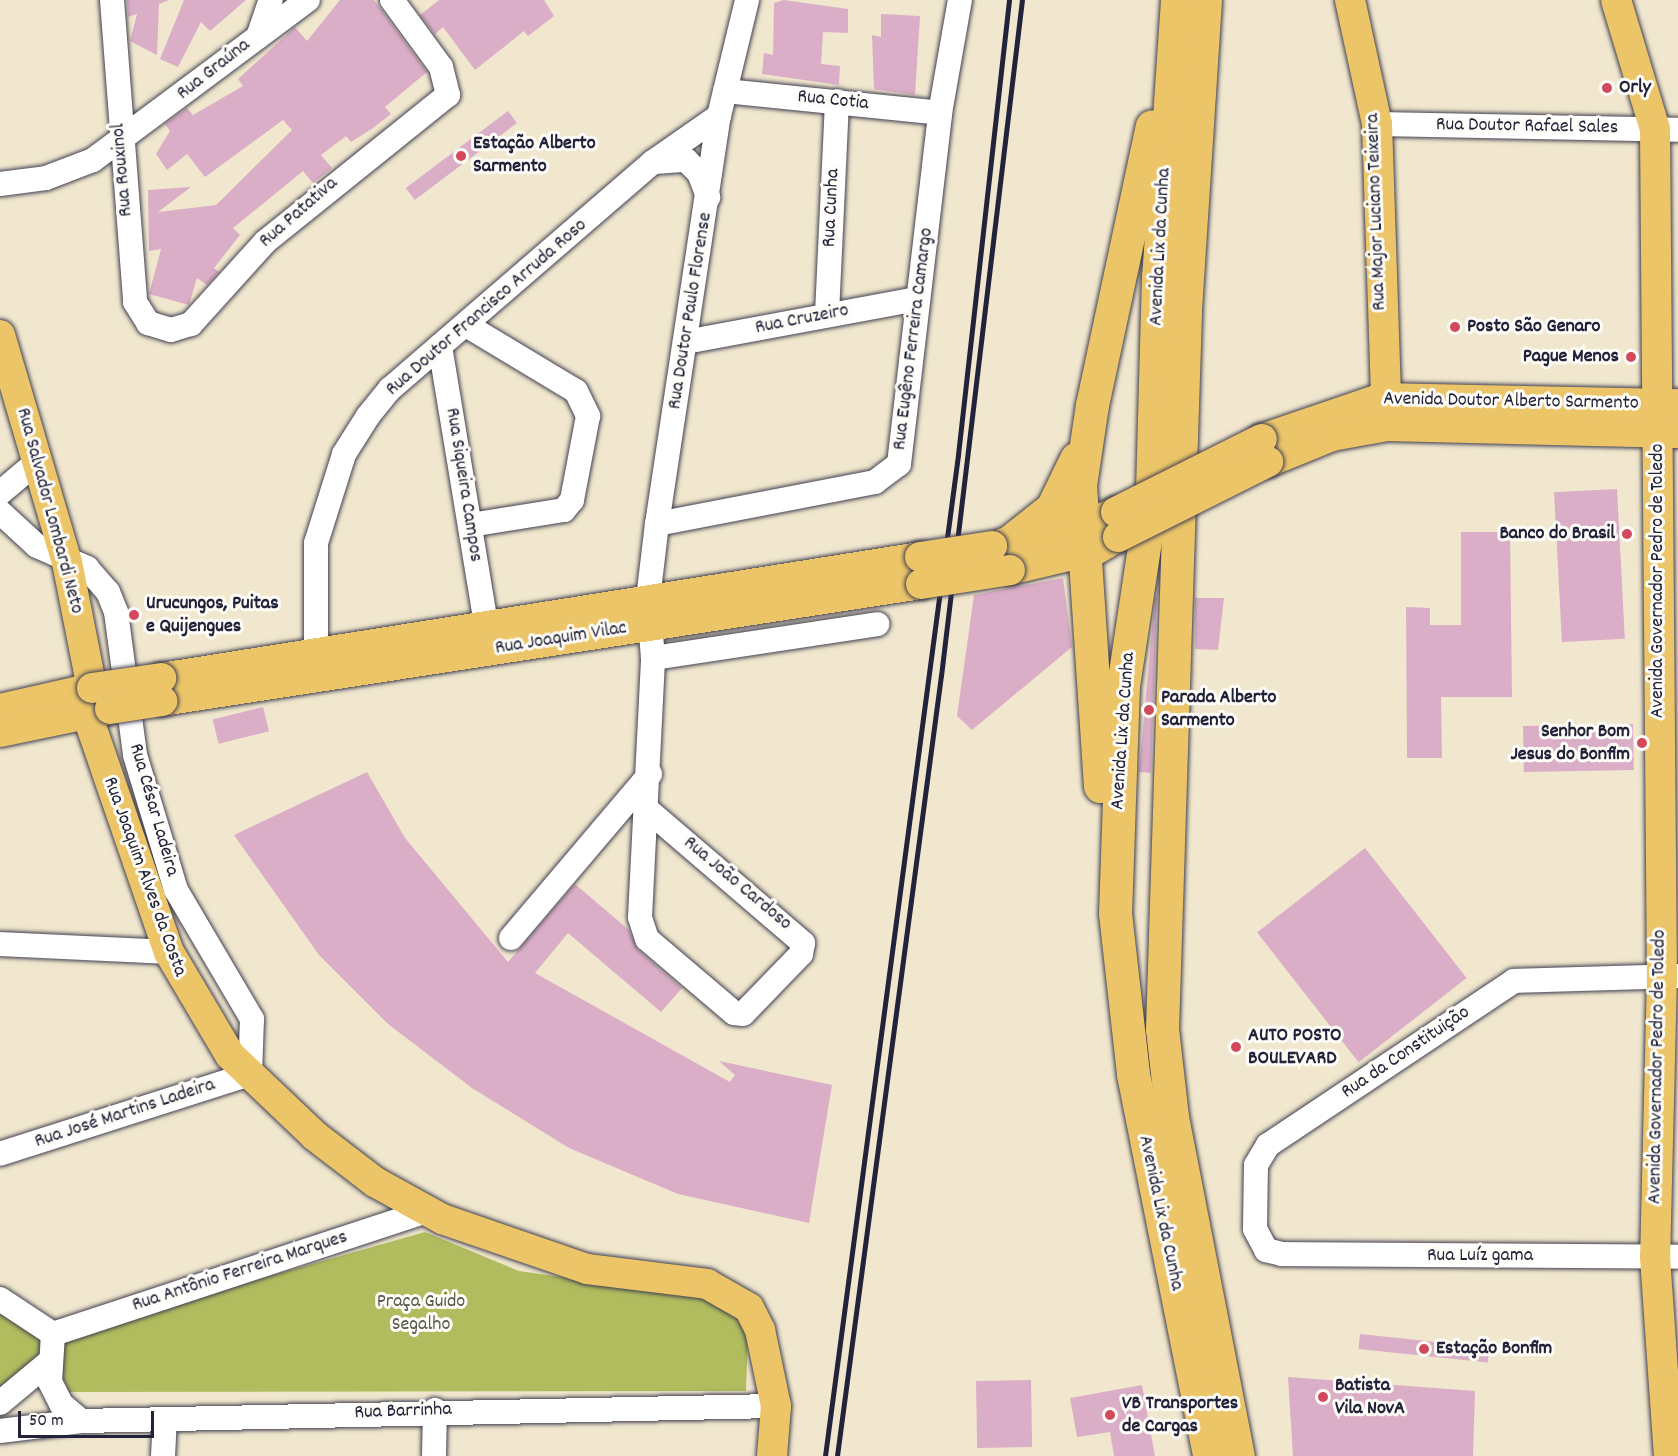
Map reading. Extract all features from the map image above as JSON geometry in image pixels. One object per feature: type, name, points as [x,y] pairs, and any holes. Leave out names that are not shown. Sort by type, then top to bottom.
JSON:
[{"type":"highway","name":"Avenida Lix da Cunha","points":[[1177,0],[1152,494],[1123,685],[1115,913],[1133,1074],[1209,1456]]},
{"type":"highway","name":"Avenida Lix da Cunha","points":[[1205,0],[1185,313],[1161,941],[1162,1029],[1172,1117],[1238,1456]]},
{"type":"highway","points":[[1115,913],[1102,822],[1080,485],[1092,405],[1146,145],[1172,64]]},
{"type":"highway","points":[[1003,553],[1034,524],[1062,492],[1092,405]]},
{"type":"main road","name":"Rua Major Luciano Teixeira","points":[[1350,0],[1377,124],[1384,412]]},
{"type":"main road","name":"Avenida Governador Pedro de Toledo","points":[[1616,0],[1667,130],[1670,976],[1666,1257],[1659,1330],[1669,1456]]},
{"type":"main road","name":"Rua Salvador Lombardi Neto","points":[[0,336],[67,562],[91,700]]},
{"type":"main road","name":"Avenida Doutor Alberto Sarmento","points":[[1117,524],[1265,450],[1384,412],[1668,404]]},
{"type":"main road","name":"Avenida Doutor Alberto Sarmento","points":[[1384,412],[1668,433]]},
{"type":"main road","name":"Rua Joaquim Vilac","points":[[0,709],[161,690],[920,571],[1003,553],[1083,540],[1117,524]]},
{"type":"main road","name":"Rua Joaquim Vilac","points":[[316,665],[486,625],[650,612]]},
{"type":"main road","name":"Rua Joaquim Vilac","points":[[0,732],[91,700]]},
{"type":"main road","name":"Rua Joaquim Alves da Costa","points":[[91,700],[169,952],[213,1030],[250,1074],[332,1149],[375,1182],[427,1211],[514,1248],[587,1269],[707,1284],[730,1294],[749,1308],[760,1330],[776,1406],[772,1456]]},
{"type":"street","name":"Rua Rouxinol","points":[[112,0],[135,302],[148,323],[159,328]]},
{"type":"street","points":[[259,34],[271,0]]},
{"type":"street","name":"Rua Graúna","points":[[0,184],[46,178],[93,160],[122,142],[259,34],[308,0]]},
{"type":"street","name":"Rua Patativa","points":[[159,328],[191,324],[297,214],[446,97],[441,67],[392,0]]},
{"type":"street","name":"Rua Doutor Paulo Florense","points":[[650,612],[657,525],[709,200],[719,116],[747,0]]},
{"type":"street","name":"Rua Eugêno Ferreira Camargo","points":[[657,525],[875,482],[894,470],[904,436],[940,113],[960,0]]},
{"type":"street","name":"Rua Cotia","points":[[725,91],[940,113]]},
{"type":"street","name":"Rua Cunha","points":[[827,314],[837,101]]},
{"type":"street","name":"Rua Doutor Francisco Arruda Roso","points":[[316,665],[316,543],[344,454],[390,390],[653,162],[719,116]]},
{"type":"street","name":"Rua Doutor Rafael Sales","points":[[1377,124],[1667,130]]},
{"type":"street","points":[[653,162],[686,160],[699,173],[709,200]]},
{"type":"street","name":"Rua Cruzeiro","points":[[685,342],[918,299]]},
{"type":"street","points":[[466,325],[576,391],[588,416],[572,500],[564,510],[470,525]]},
{"type":"street","name":"Rua Siqueira Campos","points":[[440,346],[486,625]]},
{"type":"street","points":[[0,493],[38,461]]},
{"type":"street","name":"Rua César Ladeira","points":[[0,512],[37,546],[92,573],[116,612],[135,755],[176,890],[252,1019]]},
{"type":"street","name":"Rua João Cardoso","points":[[649,811],[803,943],[801,954],[743,1014],[734,1013],[643,934],[653,658],[650,612]]},
{"type":"street","points":[[653,658],[877,624]]},
{"type":"street","points":[[511,938],[650,774]]},
{"type":"street","points":[[0,944],[169,952]]},
{"type":"street","name":"Rua da Constituição","points":[[1282,1254],[1266,1250],[1256,1237],[1256,1165],[1268,1145],[1518,979],[1670,976]]},
{"type":"street","points":[[213,1030],[252,1019],[250,1074]]},
{"type":"street","name":"Rua José Martins Ladeira","points":[[0,1154],[250,1074]]},
{"type":"street","name":"Rua Antônio Ferreira Marques","points":[[53,1334],[427,1211]]},
{"type":"street","name":"Rua Luíz gama","points":[[1282,1254],[1666,1257]]},
{"type":"street","points":[[0,1299],[53,1334],[49,1362],[50,1382],[61,1404],[81,1422]]},
{"type":"street","points":[[0,1403],[49,1362]]},
{"type":"street","name":"Rua Barrinha","points":[[0,1431],[81,1422],[435,1410],[776,1406]]},
{"type":"street","points":[[434,1456],[435,1410]]},
{"type":"street","points":[[163,1456],[165,1420]]},
{"type":"green space","name":"Praça Guido Segalho","points":[[425,1232],[519,1271],[706,1298],[742,1320],[748,1335],[746,1391],[69,1392],[54,1358],[66,1334]]},
{"type":"green space","points":[[0,1313],[38,1332],[43,1355],[0,1388]]},
{"type":"building","points":[[127,0],[169,0],[159,4],[157,55],[130,41],[137,14],[128,17]]},
{"type":"building","points":[[184,0],[246,0],[210,31],[201,22],[178,67],[160,59]]},
{"type":"building","points":[[340,0],[374,0],[427,72],[385,107],[391,114],[351,142],[346,136],[321,155],[332,168],[313,183],[303,171],[233,228],[240,235],[214,268],[219,272],[207,285],[197,278],[189,305],[149,294],[161,249],[149,251],[148,190],[191,187],[158,212],[216,205],[292,130],[283,120],[205,177],[187,154],[167,170],[156,154],[170,131],[165,124],[187,108],[193,115],[243,86],[238,79],[295,27],[307,41]]},
{"type":"building","points":[[439,0],[544,0],[554,16],[528,36],[524,31],[475,70],[443,27],[435,34],[420,15]]},
{"type":"building","points":[[784,0],[848,9],[848,33],[823,32],[821,64],[840,66],[839,85],[762,74],[764,53],[773,55],[774,3]]},
{"type":"building","points":[[881,14],[920,16],[915,95],[874,89],[872,35],[881,37]]},
{"type":"building","name":"Estação Alberto Sarmento","points":[[508,111],[517,123],[415,200],[406,188]]},
{"type":"building","points":[[1617,489],[1625,639],[1562,642],[1554,492]]},
{"type":"building","points":[[1461,532],[1510,532],[1512,697],[1441,697],[1442,758],[1407,758],[1406,607],[1430,608],[1430,625],[1461,625]]},
{"type":"building","points":[[1063,578],[1072,647],[972,730],[957,716],[974,595]]},
{"type":"building","points":[[1155,597],[1157,597],[1151,773],[1139,772]]},
{"type":"building","points":[[1195,598],[1224,598],[1218,650],[1195,649]]},
{"type":"building","points":[[263,707],[269,731],[219,744],[213,720]]},
{"type":"building","points":[[1633,724],[1634,770],[1524,772],[1523,726]]},
{"type":"building","points":[[367,772],[405,838],[508,962],[575,884],[629,930],[638,950],[682,988],[661,1012],[568,933],[535,973],[730,1082],[735,1075],[719,1061],[832,1085],[809,1223],[678,1194],[569,1148],[472,1088],[388,1024],[319,955],[234,835]]},
{"type":"building","points":[[1365,848],[1467,978],[1359,1062],[1257,932]]},
{"type":"building","name":"Estação Bonfim","points":[[1360,1334],[1489,1348],[1488,1363],[1358,1349]]},
{"type":"building","points":[[1288,1377],[1475,1391],[1473,1456],[1293,1456]]},
{"type":"building","points":[[1031,1380],[1032,1447],[977,1448],[976,1381]]},
{"type":"building","name":"VB Transportes de Cargas","points":[[1142,1385],[1155,1456],[1114,1456],[1110,1432],[1077,1437],[1070,1398]]},
{"type":"railway","points":[[825,1456],[958,455],[1009,0]]},
{"type":"railway","points":[[837,1456],[941,676],[1022,0]]},
{"type":"place","name":"Orly","points":[[1607,88]]},
{"type":"place","name":"Estação Alberto Sarmento","points":[[461,156]]},
{"type":"place","name":"Posto São Genaro","points":[[1455,327]]},
{"type":"place","name":"Pague Menos","points":[[1631,357]]},
{"type":"place","name":"Banco do Brasil","points":[[1627,534]]},
{"type":"place","name":"Urucungos, Puitas e Quijengues","points":[[134,615]]},
{"type":"place","name":"Parada Alberto Sarmento","points":[[1149,710]]},
{"type":"place","name":"Senhor Bom Jesus do Bonfim","points":[[1642,743]]},
{"type":"place","name":"AUTO POSTO BOULEVARD","points":[[1236,1047]]},
{"type":"place","name":"Estação Bonfim","points":[[1424,1349]]},
{"type":"place","name":"Batista Vila NovA","points":[[1323,1397]]},
{"type":"place","name":"VB Transportes de Cargas","points":[[1110,1415]]}]
